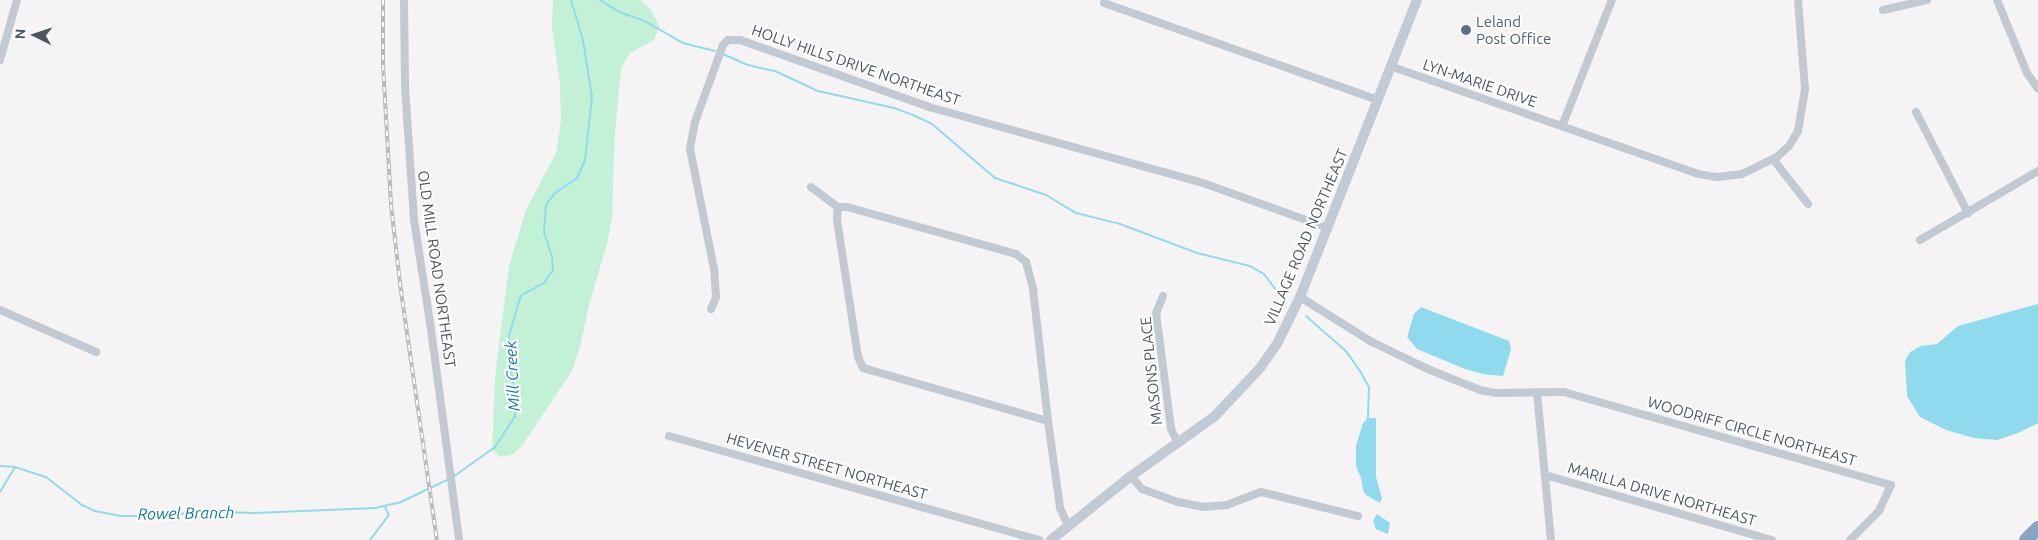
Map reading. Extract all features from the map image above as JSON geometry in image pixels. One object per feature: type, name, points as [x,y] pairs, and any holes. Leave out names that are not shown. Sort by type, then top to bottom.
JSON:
[{"type":"highway","points":[[2026,540],[2038,528]]},
{"type":"main road","name":"VILLAGE ROAD NORTHEAST","points":[[1051,540],[1130,476],[1216,416],[1260,368],[1276,344],[1300,297],[1417,0]]},
{"type":"street","points":[[0,60],[17,0]]},
{"type":"street","name":"OLD MILL ROAD NORTHEAST","points":[[404,0],[405,87],[411,194],[459,540]]},
{"type":"street","points":[[1562,126],[1612,0]]},
{"type":"street","name":"LYN-MARIE DRIVE","points":[[1390,66],[1698,174],[1718,177],[1742,174],[1773,159],[1789,146],[1798,131],[1805,90],[1798,0]]},
{"type":"street","points":[[1883,10],[1927,0]]},
{"type":"street","points":[[1997,0],[2016,50],[2038,89]]},
{"type":"street","points":[[1104,3],[1378,100]]},
{"type":"street","name":"HOLLY HILLS DRIVE NORTHEAST","points":[[711,309],[716,297],[714,269],[690,149],[695,122],[723,45],[728,40],[740,40],[929,107],[1203,183],[1328,228]]},
{"type":"street","points":[[1916,112],[1968,214]]},
{"type":"street","points":[[1773,159],[1808,204]]},
{"type":"street","points":[[1920,240],[2038,172]]},
{"type":"street","points":[[811,187],[838,208],[847,207],[1016,254],[1026,262],[1033,289],[1060,508],[1068,525]]},
{"type":"street","points":[[838,208],[837,219],[858,357],[863,368],[1048,422]]},
{"type":"street","name":"MASONS PLACE","points":[[1163,296],[1156,313],[1171,429],[1178,443]]},
{"type":"street","name":"WOODRIFF CIRCLE NORTHEAST","points":[[1300,297],[1363,338],[1448,377],[1488,392],[1556,391],[1572,394],[1891,485],[1879,511],[1850,540]]},
{"type":"street","points":[[0,310],[96,352]]},
{"type":"street","points":[[1537,392],[1551,540]]},
{"type":"street","name":"HEVENER STREET NORTHEAST","points":[[669,436],[1040,540]]},
{"type":"street","name":"MARILLA DRIVE NORTHEAST","points":[[1545,475],[1772,540]]},
{"type":"street","points":[[1130,476],[1142,489],[1178,502],[1202,507],[1227,505],[1260,492],[1358,516]]},
{"type":"green space","points":[[553,0],[641,0],[651,10],[659,26],[654,40],[630,53],[621,69],[615,132],[612,218],[607,244],[572,371],[522,446],[513,454],[501,457],[492,450],[495,377],[509,266],[526,210],[556,153],[561,121],[560,85],[552,27]]},
{"type":"water","points":[[2038,304],[2038,423],[2018,433],[1997,440],[1974,438],[1946,430],[1920,417],[1907,396],[1905,361],[1910,352],[1921,346],[1937,344],[1958,326]]},
{"type":"water","points":[[1421,307],[1509,341],[1511,349],[1503,376],[1483,374],[1465,369],[1417,349],[1407,337],[1414,314]]},
{"type":"water","points":[[1368,418],[1376,418],[1376,477],[1382,498],[1380,503],[1366,495],[1356,466],[1356,446],[1363,423]]},
{"type":"water","points":[[1377,514],[1390,523],[1388,534],[1376,529],[1373,521]]},
{"type":"waterway","name":"Mill Creek","points":[[453,477],[495,447],[515,416],[516,396],[509,362],[509,336],[522,295],[544,283],[553,270],[552,257],[544,233],[546,205],[554,194],[577,178],[585,160],[592,97],[583,40],[571,0]]},
{"type":"waterway","points":[[600,0],[619,12],[645,21],[683,43],[715,51]]},
{"type":"waterway","points":[[723,54],[748,65],[775,71],[818,91],[894,108],[913,115],[932,124],[995,178],[1046,195],[1076,213],[1120,224],[1197,253],[1250,266],[1264,274],[1286,303]]},
{"type":"waterway","points":[[1306,316],[1346,351],[1360,371],[1369,387],[1368,419]]},
{"type":"waterway","name":"Rowel Branch","points":[[0,466],[15,467],[46,477],[82,505],[95,511],[121,516],[168,516],[201,511],[253,513],[375,508],[401,502],[449,479]]},
{"type":"waterway","points":[[0,492],[15,467]]},
{"type":"waterway","points":[[370,540],[389,515],[385,507]]},
{"type":"railway","points":[[383,0],[383,65],[391,205],[401,291],[437,540]]},
{"type":"place","name":"Leland Post Office","points":[[1466,30]]}]
